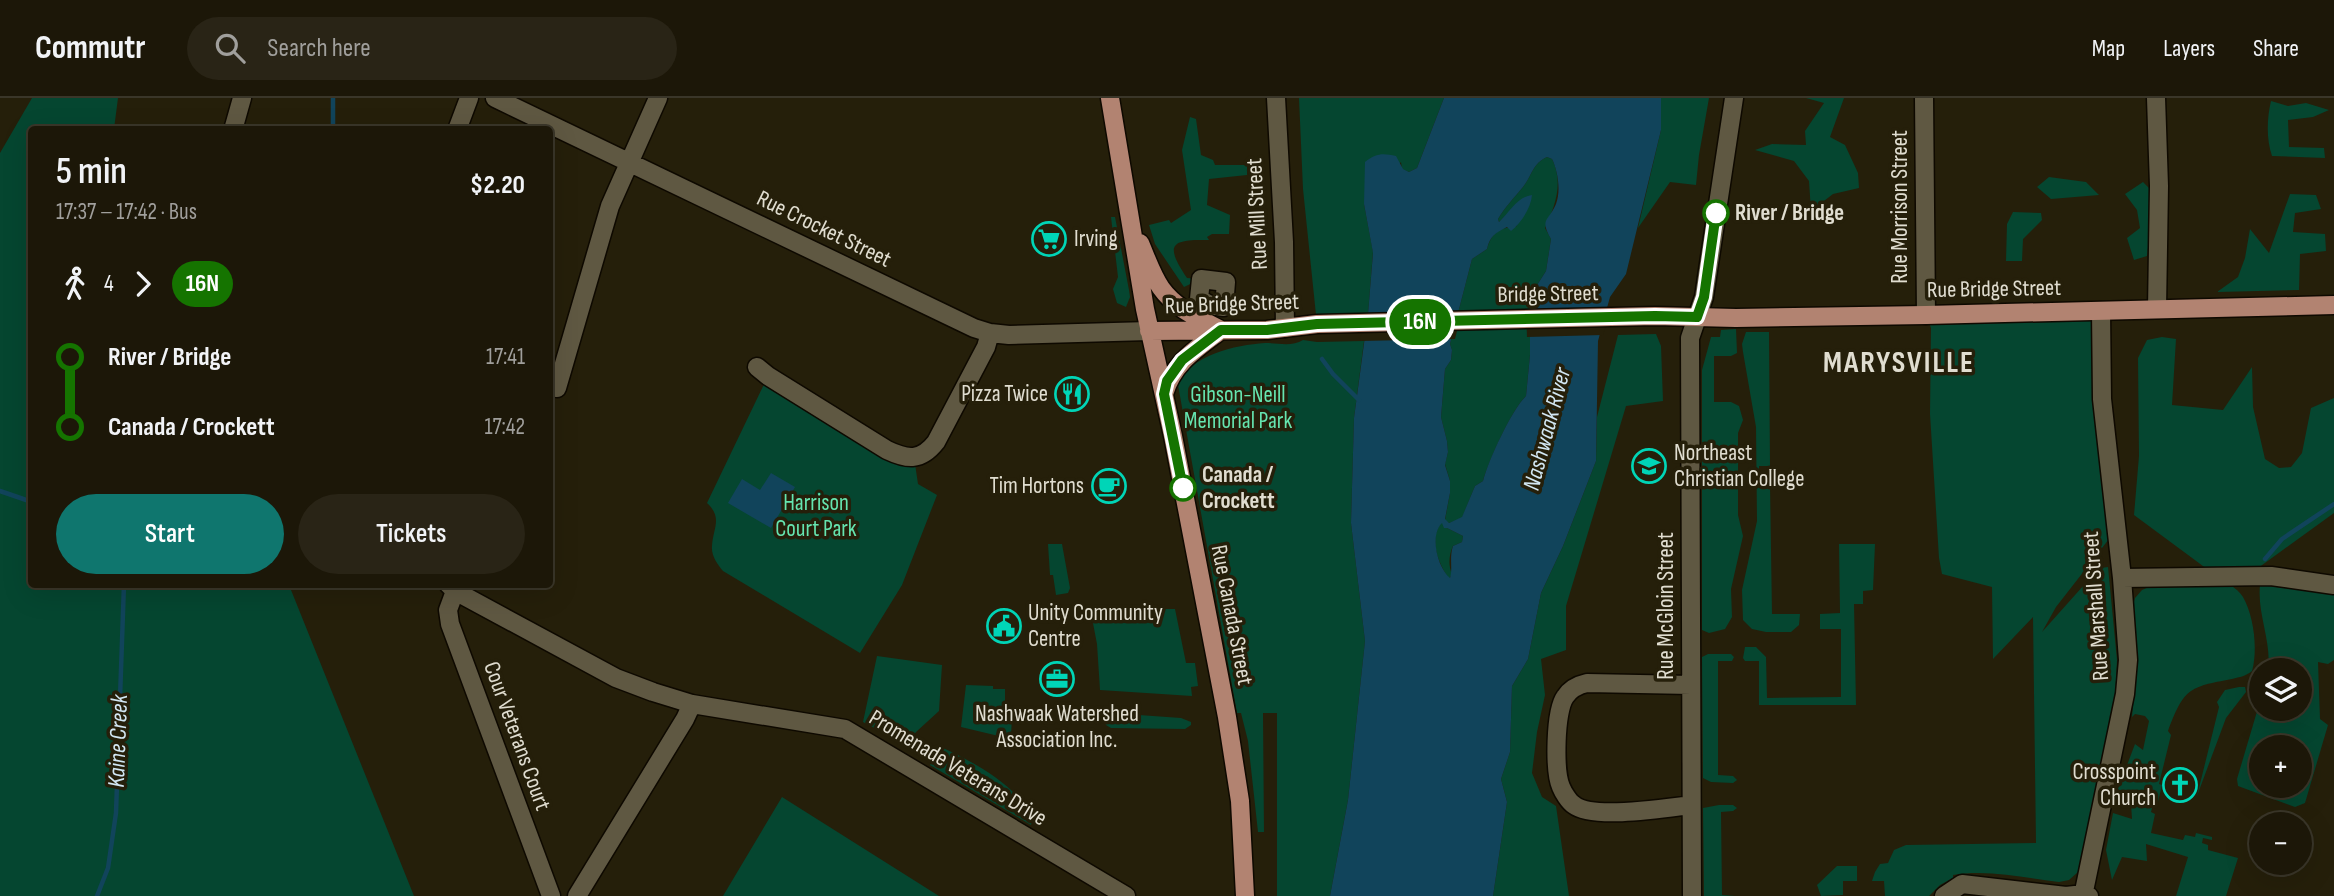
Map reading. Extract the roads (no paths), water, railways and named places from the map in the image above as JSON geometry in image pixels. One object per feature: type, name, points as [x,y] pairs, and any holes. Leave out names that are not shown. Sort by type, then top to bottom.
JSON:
[{"type":"main road","name":"Rue Canada Street","points":[[1110,98],[1149,331],[1164,394],[1227,717],[1241,812],[1245,896]]},
{"type":"main road","points":[[1129,220],[1160,287],[1188,313],[1221,330],[1182,360],[1167,381],[1164,394]]},
{"type":"main road","name":"Rue Bridge Street","points":[[1655,316],[1926,315],[2334,305]]},
{"type":"main road","name":"Bridge Street","points":[[1317,324],[1655,316]]},
{"type":"main road","name":"Rue Bridge Street","points":[[1149,331],[1285,328],[1317,324]]},
{"type":"street","points":[[234,126],[242,98]]},
{"type":"street","points":[[458,126],[469,98]]},
{"type":"street","name":"Rue Crocket Street","points":[[495,98],[974,328],[1009,335],[1149,331]]},
{"type":"street","points":[[556,388],[610,206],[658,98]]},
{"type":"street","name":"Rue Mill Street","points":[[1276,98],[1284,242],[1285,328]]},
{"type":"street","name":"Rue McGloin Street","points":[[1692,896],[1690,338],[1704,297],[1734,98]]},
{"type":"street","name":"Rue Morrison Street","points":[[1924,98],[1926,315]]},
{"type":"street","points":[[2156,98],[2160,186],[2157,309]]},
{"type":"street","name":"Rue Marshall Street","points":[[2085,895],[2125,694],[2128,660],[2122,578],[2102,399],[2101,311]]},
{"type":"street","points":[[757,367],[887,450],[901,456],[914,457],[929,451],[936,442],[986,347],[990,333]]},
{"type":"street","points":[[2122,578],[2271,576],[2334,585]]},
{"type":"street","name":"Promenade Veterans Drive","points":[[451,588],[616,678],[692,704],[845,729],[1126,896]]},
{"type":"street","name":"Cour Veterans Court","points":[[451,588],[448,610],[450,624],[551,896]]},
{"type":"street","points":[[1691,685],[1587,683],[1577,686],[1565,697],[1559,713],[1558,767],[1561,787],[1573,805],[1594,813],[1691,805]]},
{"type":"street","points":[[577,896],[692,704]]},
{"type":"street","points":[[1944,896],[1962,884],[2066,896],[2085,895]]},
{"type":"water","name":"Nashwaak River","points":[[1444,98],[1661,98],[1661,130],[1626,274],[1610,297],[1598,341],[1596,461],[1563,546],[1541,593],[1528,659],[1512,686],[1510,752],[1501,779],[1507,802],[1493,896],[1330,896],[1348,800],[1365,641],[1351,523],[1354,418],[1373,253],[1364,204],[1365,162],[1376,155],[1387,154],[1396,156],[1403,169],[1409,172],[1417,168]],"holes":[[[1547,157],[1552,159],[1556,169],[1558,193],[1556,204],[1545,223],[1551,239],[1546,271],[1532,293],[1530,305],[1530,355],[1526,396],[1508,423],[1483,481],[1475,486],[1462,517],[1449,523],[1445,519],[1450,493],[1450,481],[1445,465],[1448,452],[1441,417],[1445,369],[1451,360],[1450,344],[1472,259],[1487,249],[1496,233],[1507,227],[1511,231],[1522,220],[1532,195],[1518,202],[1499,222],[1498,219],[1535,167]],[[1442,523],[1444,528],[1463,536],[1462,542],[1453,546],[1450,578],[1442,567],[1437,552],[1436,536]]]},
{"type":"water","points":[[771,473],[795,487],[771,528],[728,503],[742,479],[760,490]]},
{"type":"waterway","name":"Kaine Creek","points":[[333,98],[333,126]]},
{"type":"waterway","points":[[1322,359],[1359,400]]},
{"type":"waterway","points":[[0,491],[28,501]]},
{"type":"waterway","points":[[2265,559],[2282,539],[2334,504]]},
{"type":"waterway","name":"Kaine Creek","points":[[97,896],[108,868],[116,813],[124,588]]},
{"type":"place","name":"River / Bridge","points":[[1716,213]]},
{"type":"place","name":"Irving","points":[[1049,239]]},
{"type":"place","name":"Pizza Twice","points":[[1072,394]]},
{"type":"place","name":"Northeast Christian College","points":[[1649,466]]},
{"type":"place","name":"Tim Hortons","points":[[1109,486]]},
{"type":"place","name":"Canada / Crockett","points":[[1183,488]]},
{"type":"place","name":"Unity Community Centre","points":[[1004,626]]},
{"type":"place","name":"Nashwaak Watershed Association Inc.","points":[[1057,679]]},
{"type":"place","name":"Crosspoint Church","points":[[2180,785]]},
{"type":"district","name":"MARYSVILLE","points":[[1899,363]]},
{"type":"park label","name":"Gibson-Neill Memorial Park","points":[[1238,408]]},
{"type":"park label","name":"Harrison Court Park","points":[[816,516]]}]
